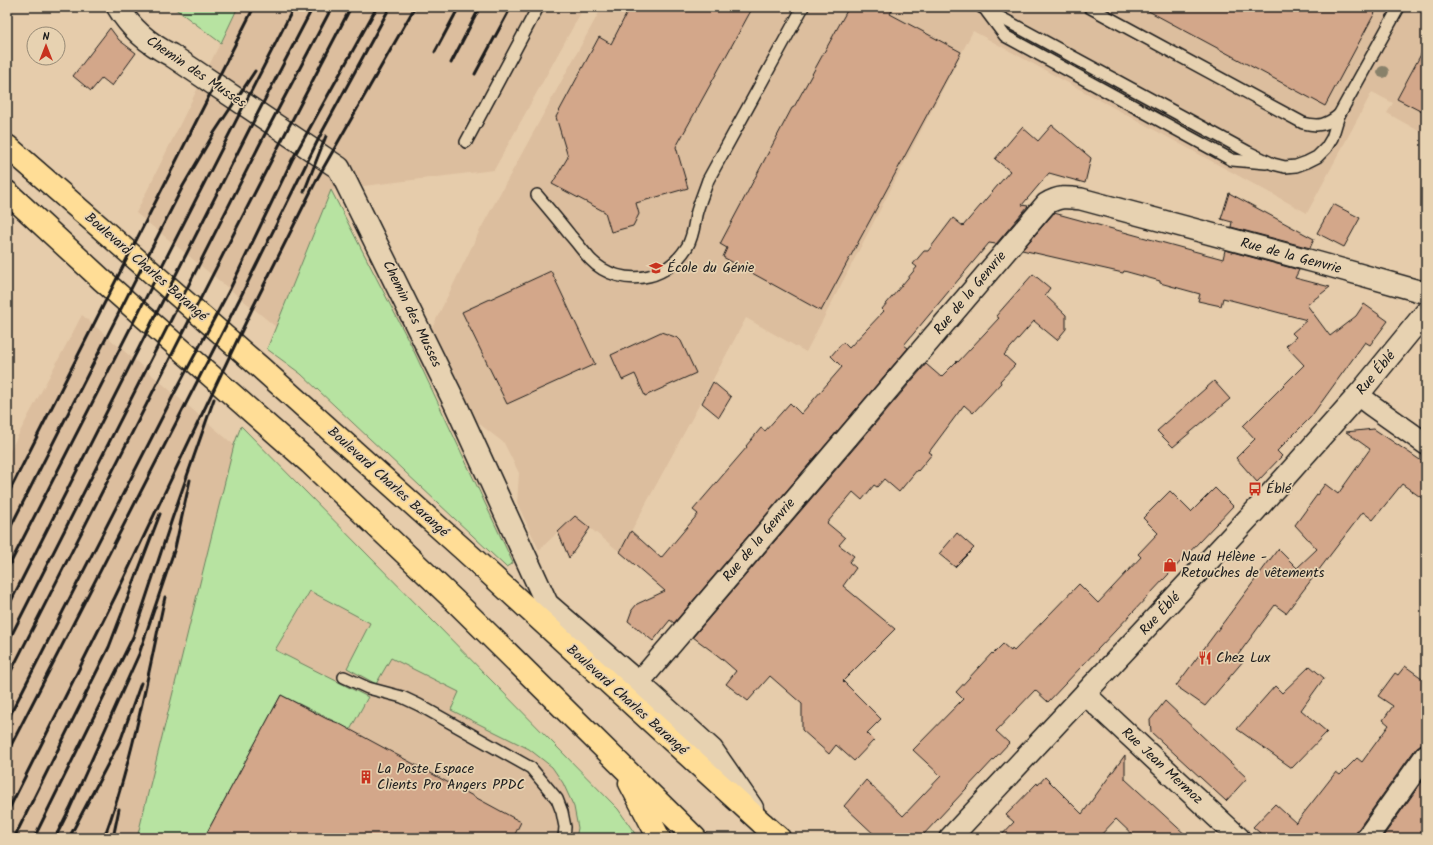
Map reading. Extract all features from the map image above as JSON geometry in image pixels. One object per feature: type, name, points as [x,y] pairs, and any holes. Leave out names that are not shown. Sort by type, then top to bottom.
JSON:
[{"type":"highway","name":"Boulevard Charles Barangé","points":[[7,146],[278,383],[464,550],[771,831]]},
{"type":"highway","points":[[7,192],[101,279],[310,462],[455,601],[695,838]]},
{"type":"highway","points":[[619,763],[660,838]]},
{"type":"street","name":"Chemin des Musses","points":[[118,7],[132,27],[157,48],[171,55],[339,168],[455,403],[547,604],[637,682]]},
{"type":"street","name":"Rue de la Genvrie","points":[[637,682],[649,670],[1046,204],[1054,199],[1062,197],[1081,199],[1319,263],[1426,294]]},
{"type":"street","name":"Rue Éblé","points":[[950,838],[1256,510],[1358,395],[1426,312]]},
{"type":"street","points":[[1358,395],[1426,444]]},
{"type":"street","name":"Boulevard Charles Barangé","points":[[637,682],[712,750],[771,831]]},
{"type":"street","name":"Rue Jean Mermoz","points":[[1085,694],[1239,838]]},
{"type":"street","points":[[1367,838],[1426,755]]},
{"type":"lane","points":[[466,142],[538,7]]},
{"type":"lane","points":[[537,195],[590,259],[601,268],[613,274],[627,277],[642,277],[655,274],[668,267],[679,258],[688,246],[708,180],[803,7]]},
{"type":"lane","points":[[1089,7],[1303,123],[1322,125],[1332,121],[1340,115]]},
{"type":"lane","points":[[983,8],[1248,152],[1273,164],[1296,166],[1317,157],[1326,148],[1332,138],[1340,115],[1399,7]]},
{"type":"lane","points":[[344,677],[368,688],[402,697],[419,705],[531,768],[557,799],[562,812],[565,827],[564,838]]},
{"type":"shaded area","points":[[238,7],[584,7],[494,170],[331,190],[276,327],[136,213]]},
{"type":"shaded area","name":"École du Génie","points":[[602,7],[1426,7],[1426,135],[1387,113],[1393,103],[1372,92],[1307,213],[973,31],[806,352],[746,318],[620,552],[575,516],[539,550],[517,503],[519,473],[504,443],[477,422],[432,328],[480,230]]},
{"type":"shaded area","points":[[82,315],[234,445],[137,838],[7,838],[7,456]]},
{"type":"shaded area","points":[[272,504],[638,838],[178,838]]},
{"type":"green space","points":[[173,7],[238,7],[221,43]]},
{"type":"green space","points":[[331,190],[411,345],[513,563],[506,567],[301,374],[267,349]]},
{"type":"green space","points":[[241,426],[618,809],[638,838],[576,838],[578,828],[574,807],[563,783],[552,767],[529,749],[451,710],[459,692],[391,658],[376,684],[347,668],[370,623],[310,591],[275,650],[368,697],[350,730],[281,695],[204,838],[137,838],[234,445]]},
{"type":"building","points":[[630,7],[753,7],[676,147],[688,188],[636,203],[639,214],[633,226],[611,232],[605,212],[552,184],[568,157],[556,117],[599,37],[611,44]]},
{"type":"building","points":[[849,7],[894,7],[890,14],[961,52],[821,311],[723,257],[727,248],[720,244],[792,108],[794,107]]},
{"type":"building","points":[[1141,7],[1378,7],[1325,106]]},
{"type":"building","points":[[110,28],[119,40],[136,53],[112,86],[102,78],[91,91],[73,76]]},
{"type":"building","points":[[1426,45],[1426,114],[1397,99]]},
{"type":"building","points":[[1052,125],[1091,158],[1085,183],[1049,173],[1022,205],[1028,206],[996,244],[989,243],[904,345],[908,348],[674,623],[670,620],[653,641],[628,621],[632,610],[637,604],[665,591],[620,552],[631,531],[661,558],[698,514],[693,510],[747,447],[746,446],[761,428],[765,431],[790,403],[801,414],[842,367],[831,356],[843,342],[849,348],[884,311],[882,309],[917,267],[913,264],[924,251],[928,251],[953,218],[963,226],[1010,171],[995,159],[1022,127],[1038,141]]},
{"type":"building","points":[[1229,193],[1314,239],[1310,248],[1231,227],[1232,222],[1221,219]]},
{"type":"building","points":[[1333,204],[1360,218],[1344,247],[1317,233]]},
{"type":"building","points":[[1054,213],[1223,259],[1225,250],[1299,270],[1295,278],[1330,287],[1307,305],[1330,336],[1356,316],[1364,304],[1388,321],[1370,345],[1365,342],[1310,418],[1277,451],[1282,456],[1257,482],[1236,458],[1255,439],[1243,426],[1304,365],[1286,346],[1296,337],[1292,333],[1307,320],[1223,298],[1221,306],[1198,301],[1200,294],[1160,283],[1160,281],[1124,271],[1123,273],[1022,250]]},
{"type":"building","points":[[551,271],[595,364],[507,404],[462,312]]},
{"type":"building","points":[[1033,274],[1050,288],[1045,295],[1066,315],[1066,329],[1057,340],[1034,321],[1004,355],[1015,365],[1000,381],[1001,383],[973,413],[964,405],[929,452],[932,454],[899,492],[884,479],[877,487],[874,485],[862,500],[853,492],[827,523],[845,538],[839,545],[854,556],[849,562],[856,568],[843,586],[895,629],[843,681],[881,719],[867,733],[874,740],[854,761],[836,745],[829,754],[802,730],[802,704],[770,676],[748,701],[726,684],[736,671],[693,637],[926,364],[941,377],[957,361],[958,362],[999,318],[996,316]]},
{"type":"building","points":[[661,332],[678,338],[681,341],[696,373],[645,396],[635,374],[622,380],[611,355]]},
{"type":"building","points":[[1214,381],[1230,399],[1173,447],[1157,431]]},
{"type":"building","points":[[713,382],[731,397],[719,417],[702,403]]},
{"type":"building","points":[[1374,429],[1426,464],[1426,501],[1402,484],[1373,520],[1363,512],[1286,613],[1275,605],[1238,655],[1244,660],[1205,706],[1176,686],[1278,549],[1297,568],[1317,549],[1295,525],[1325,484],[1338,494],[1370,449],[1346,432]]},
{"type":"building","points":[[1215,488],[1233,506],[1048,702],[1035,690],[996,731],[1009,743],[923,835],[926,838],[878,838],[844,806],[866,780],[903,816],[941,776],[913,750],[963,699],[956,692],[992,653],[993,654],[1003,644],[1011,651],[1012,649],[1014,651],[1079,584],[1098,603],[1141,557],[1138,554],[1158,533],[1143,518],[1170,491],[1191,512]]},
{"type":"building","points":[[575,516],[590,528],[569,558],[558,532]]},
{"type":"building","points":[[957,533],[974,548],[955,567],[939,554]]},
{"type":"building","points":[[1310,666],[1324,678],[1301,710],[1327,732],[1292,768],[1237,729],[1275,686],[1282,693]]},
{"type":"building","points":[[1405,666],[1426,681],[1426,743],[1421,744],[1416,748],[1357,831],[1355,838],[1266,838],[1253,827],[1275,804],[1296,823],[1336,772],[1340,775],[1357,758],[1362,762],[1389,725],[1383,720],[1393,706],[1378,696],[1395,673],[1398,675]]},
{"type":"building","name":"La Poste Espace Clients Pro Angers PPDC","points":[[281,695],[327,719],[338,723],[521,822],[513,838],[204,838]]},
{"type":"building","points":[[1165,701],[1247,778],[1226,801],[1151,732],[1150,720]]},
{"type":"building","points":[[1125,755],[1125,779],[1189,838],[1136,838],[1116,819],[1098,838],[999,838],[1014,822],[1006,815],[1037,783],[1038,785],[1045,777],[1082,814]]},
{"type":"building","points":[[1426,776],[1426,838],[1382,838]]},
{"type":"railway","points":[[7,496],[254,7]]},
{"type":"railway","points":[[7,570],[294,7]]},
{"type":"railway","points":[[7,609],[250,128],[313,7]]},
{"type":"railway","points":[[7,644],[263,138],[332,7]]},
{"type":"railway","points":[[7,679],[351,7]]},
{"type":"railway","points":[[7,721],[174,394],[230,289],[292,160],[377,7]]},
{"type":"railway","points":[[7,753],[240,298],[321,134],[390,7]]},
{"type":"railway","points":[[7,813],[115,597],[253,307],[317,179],[415,7]]},
{"type":"railway","points":[[435,52],[459,7]]},
{"type":"railway","points":[[451,63],[480,7]]},
{"type":"railway","points":[[475,74],[511,7]]},
{"type":"railway","points":[[7,534],[183,186],[214,133],[255,71]]},
{"type":"railway","points":[[304,192],[326,136]]},
{"type":"railway","points":[[34,838],[133,637],[214,399]]},
{"type":"railway","points":[[55,838],[139,654],[175,548],[190,480]]},
{"type":"railway","points":[[14,838],[109,647],[160,514]]},
{"type":"railway","points":[[104,838],[131,749],[165,597]]},
{"type":"railway","points":[[69,838],[121,739],[141,683]]},
{"type":"railway","points":[[113,838],[119,809]]},
{"type":"place","name":"École du Génie","points":[[656,268]]},
{"type":"place","name":"Éblé","points":[[1255,489]]},
{"type":"place","name":"Naud Hélène - Retouches de vêtements","points":[[1170,565]]},
{"type":"place","name":"Chez Lux","points":[[1205,658]]},
{"type":"place","name":"La Poste Espace Clients Pro Angers PPDC","points":[[366,777]]}]
